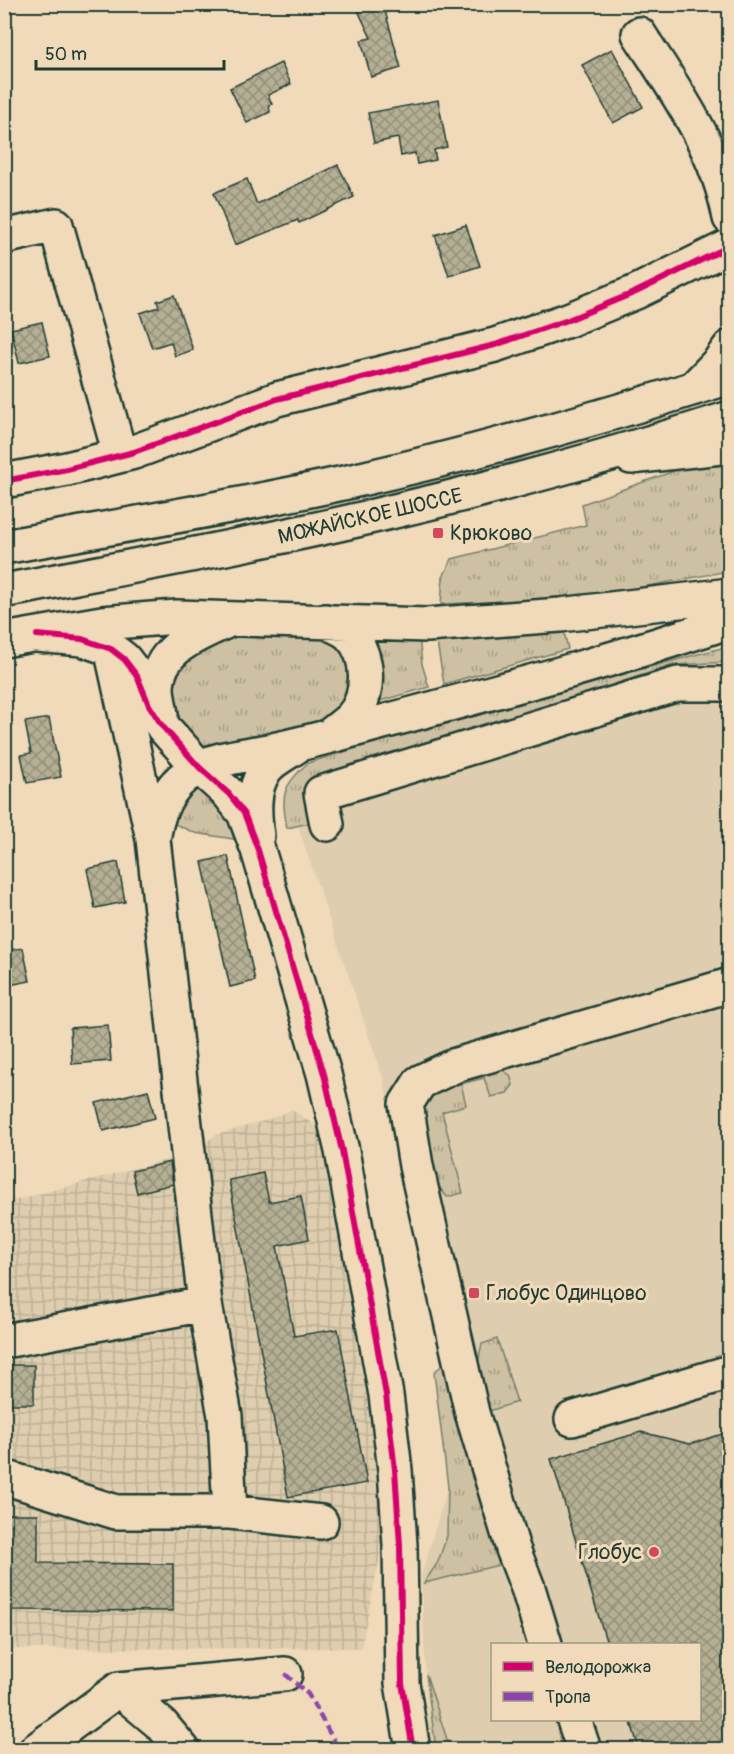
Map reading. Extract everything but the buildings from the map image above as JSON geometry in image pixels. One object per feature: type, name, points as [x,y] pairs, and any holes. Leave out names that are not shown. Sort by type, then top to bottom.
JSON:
[{"type":"street","points":[[639,34],[689,112],[717,169],[729,218]]},
{"type":"street","points":[[4,237],[56,225],[120,455]]},
{"type":"street","points":[[4,481],[67,469],[120,455],[277,399],[495,345],[568,321],[636,292],[729,246]]},
{"type":"street","points":[[694,388],[719,362],[729,347]]},
{"type":"street","name":"МОЖАЙСКОЕ ШОССЕ","points":[[4,547],[202,512],[348,482],[493,447],[637,406],[729,376]]},
{"type":"street","name":"МОЖАЙСКОЕ ШОССЕ","points":[[4,591],[210,552],[357,520],[503,485],[729,418]]},
{"type":"street","points":[[582,463],[729,446]]},
{"type":"street","points":[[4,640],[102,623],[177,617],[234,617],[427,625],[728,601]]},
{"type":"street","points":[[677,639],[728,601]]},
{"type":"street","points":[[163,727],[157,687],[161,666],[173,649],[234,617]]},
{"type":"street","points":[[258,849],[254,810],[257,788],[266,768],[352,717],[363,697],[364,662],[358,646],[349,633],[325,621]]},
{"type":"street","points":[[153,839],[158,815],[168,793],[199,767],[313,741],[677,639],[729,630]]},
{"type":"street","points":[[38,635],[82,639],[111,649],[123,659],[137,676],[149,705],[163,727],[199,767],[229,794],[244,813],[258,849],[324,1074],[342,1151],[386,1395],[395,1470],[400,1545],[402,1683],[413,1749]]},
{"type":"street","points":[[111,649],[153,839],[205,1304],[225,1416],[230,1512]]},
{"type":"street","points":[[327,824],[321,793],[678,684],[729,684]]},
{"type":"street","points":[[545,1643],[513,1549],[472,1413],[416,1166],[406,1104],[420,1082],[456,1065],[729,985]]},
{"type":"street","points":[[4,1341],[205,1304]]},
{"type":"street","points":[[572,1419],[729,1372]]},
{"type":"street","points":[[4,1477],[116,1512],[230,1512],[321,1522]]},
{"type":"street","points":[[36,1749],[118,1689],[285,1674]]},
{"type":"street","points":[[118,1689],[162,1725],[183,1749]]},
{"type":"street","points":[[575,1721],[584,1749]]},
{"type":"shaded area","points":[[729,679],[729,1749],[432,1749],[429,1742],[421,1577],[458,1451],[384,1081],[293,811]]},
{"type":"shaded area","points":[[292,1110],[318,1127],[388,1518],[361,1648],[5,1649],[5,1203],[188,1154],[216,1135]]},
{"type":"green space","points":[[702,464],[729,464],[729,571],[582,598],[441,604],[443,577],[452,559],[586,525],[582,504],[674,471]]},
{"type":"green space","points":[[563,627],[568,649],[444,684],[436,637]]},
{"type":"green space","points":[[318,633],[343,651],[351,670],[338,714],[313,728],[235,750],[200,746],[177,728],[169,696],[176,665],[218,635]]},
{"type":"green space","points":[[419,637],[422,664],[429,687],[369,704],[365,638]]},
{"type":"green space","points":[[729,646],[729,662],[673,665],[441,741],[307,804],[309,823],[287,828],[284,799],[288,785],[308,763],[437,723]]},
{"type":"green space","points":[[188,787],[208,793],[221,804],[229,819],[234,839],[195,833],[166,820]]},
{"type":"green space","points":[[501,1069],[510,1075],[513,1085],[507,1093],[491,1097],[484,1078],[461,1084],[466,1105],[442,1112],[463,1193],[447,1197],[429,1170],[427,1162],[423,1130],[426,1100],[430,1093],[443,1086]]},
{"type":"green space","points":[[497,1339],[517,1402],[483,1413],[477,1378],[479,1354],[482,1344]]},
{"type":"green space","points":[[444,1364],[499,1565],[424,1583],[438,1562],[447,1536],[448,1487],[434,1372]]},
{"type":"green space","points":[[426,1674],[450,1749],[436,1749]]},
{"type":"marked path","points":[[285,1674],[308,1694],[339,1750]]},
{"type":"cycle path","points":[[4,481],[67,469],[134,452],[277,399],[495,345],[568,320],[636,292],[730,246]]},
{"type":"cycle path","points":[[37,635],[82,639],[111,649],[124,659],[137,676],[149,705],[163,727],[199,767],[229,794],[244,813],[258,850],[324,1074],[342,1151],[386,1395],[395,1470],[400,1545],[402,1683],[413,1750]]},
{"type":"place","name":"Крюково","points":[[438,533]]},
{"type":"place","name":"Глобус Одинцово","points":[[474,1293]]},
{"type":"place","name":"Глобус","points":[[654,1552]]}]
